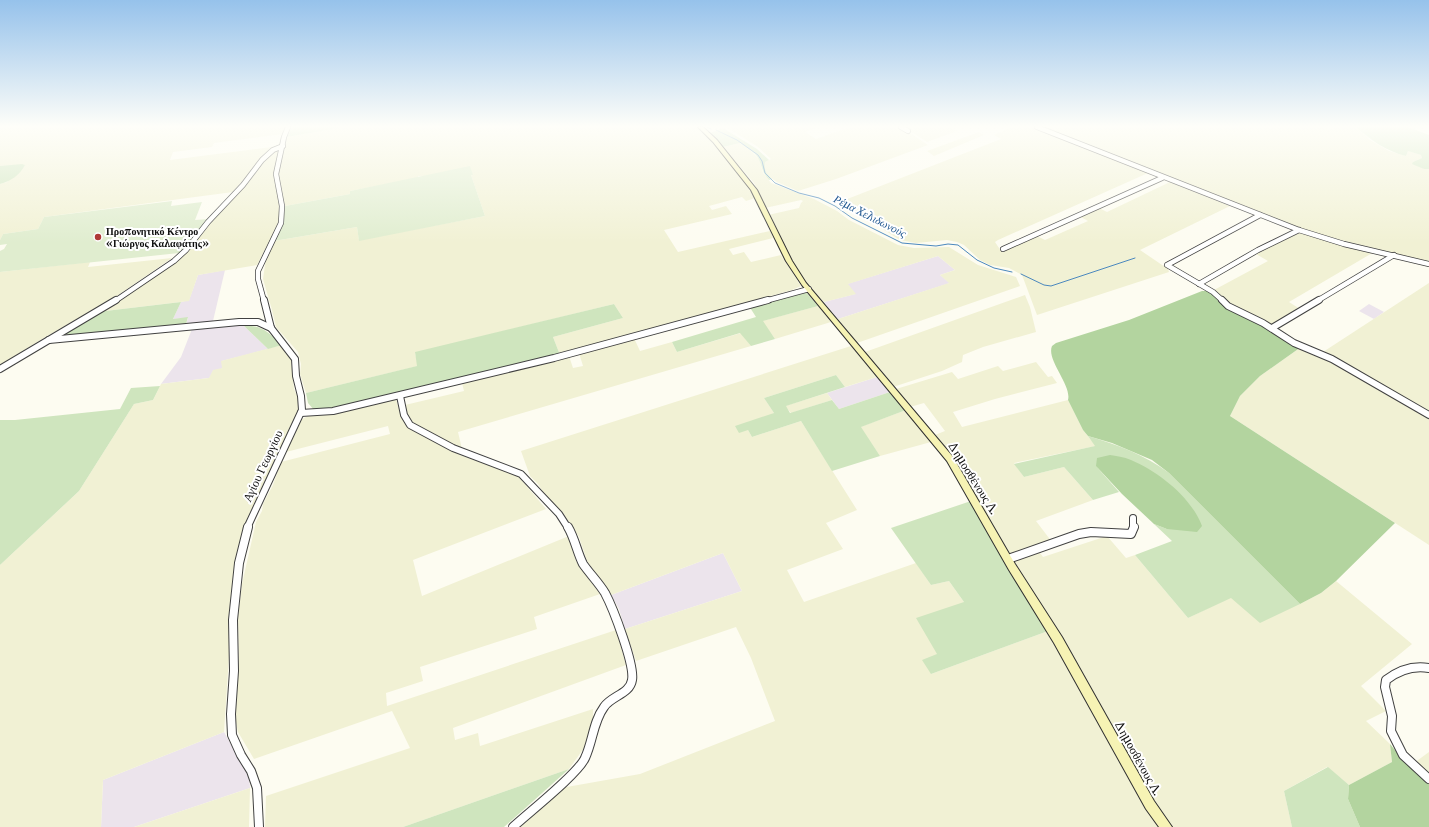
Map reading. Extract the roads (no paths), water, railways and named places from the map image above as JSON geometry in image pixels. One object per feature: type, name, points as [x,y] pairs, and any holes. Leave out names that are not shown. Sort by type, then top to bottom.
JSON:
[{"type":"street","points":[[0,369],[46,340],[118,299],[174,261],[186,250],[212,218],[243,185],[258,166]]},
{"type":"street","name":"Αγίου Γεωργίου","points":[[259,827],[257,788],[251,772],[232,735],[231,714],[234,644],[232,620],[235,592],[246,532],[301,413],[301,396],[296,376],[295,359],[271,328],[258,279],[258,271],[265,252],[281,223],[282,206],[276,172],[278,166]]},
{"type":"street","name":"Δημοσθένους Λ.","points":[[734,166],[754,190],[789,261],[809,289],[950,459],[1008,559],[1058,640],[1150,805],[1166,827]]},
{"type":"street","points":[[1133,166],[1299,230],[1344,244],[1429,264]]},
{"type":"street","points":[[1003,249],[1162,178]]},
{"type":"street","points":[[1260,216],[1167,265],[1213,292],[1228,306],[1253,317],[1294,343],[1318,352],[1350,368],[1429,415]]},
{"type":"street","points":[[1198,284],[1258,250],[1299,230]]},
{"type":"street","points":[[1272,328],[1394,255]]},
{"type":"street","points":[[301,413],[333,411],[400,396],[554,358],[809,289]]},
{"type":"street","points":[[46,340],[239,322],[258,322],[271,328]]},
{"type":"street","points":[[400,396],[402,412],[410,425],[459,450],[521,474],[559,514],[572,534],[583,563],[604,592],[613,610],[632,669],[632,681],[629,686],[625,691],[605,705],[597,719],[585,759],[566,780],[513,827]]},
{"type":"street","points":[[1008,559],[1079,534],[1091,532],[1130,534],[1134,527],[1133,518]]},
{"type":"street","points":[[1429,668],[1420,666],[1408,667],[1386,680],[1385,687],[1392,716],[1391,730],[1403,755],[1429,779]]},
{"type":"waterway","name":"Ρέμα Χελιδωνούς","points":[[763,166],[765,173],[775,183],[799,193],[819,198],[835,206],[852,218],[902,243],[936,246],[948,244],[958,245],[977,260],[994,268],[1012,272]]},
{"type":"waterway","name":"Ρέμα Χελιδωνούς","points":[[1021,274],[1044,285],[1051,286],[1135,258]]},
{"type":"place","name":"Προπονητικό Κέντρο «Γιώργος Καλαφάτης»","points":[[98,237]]}]
